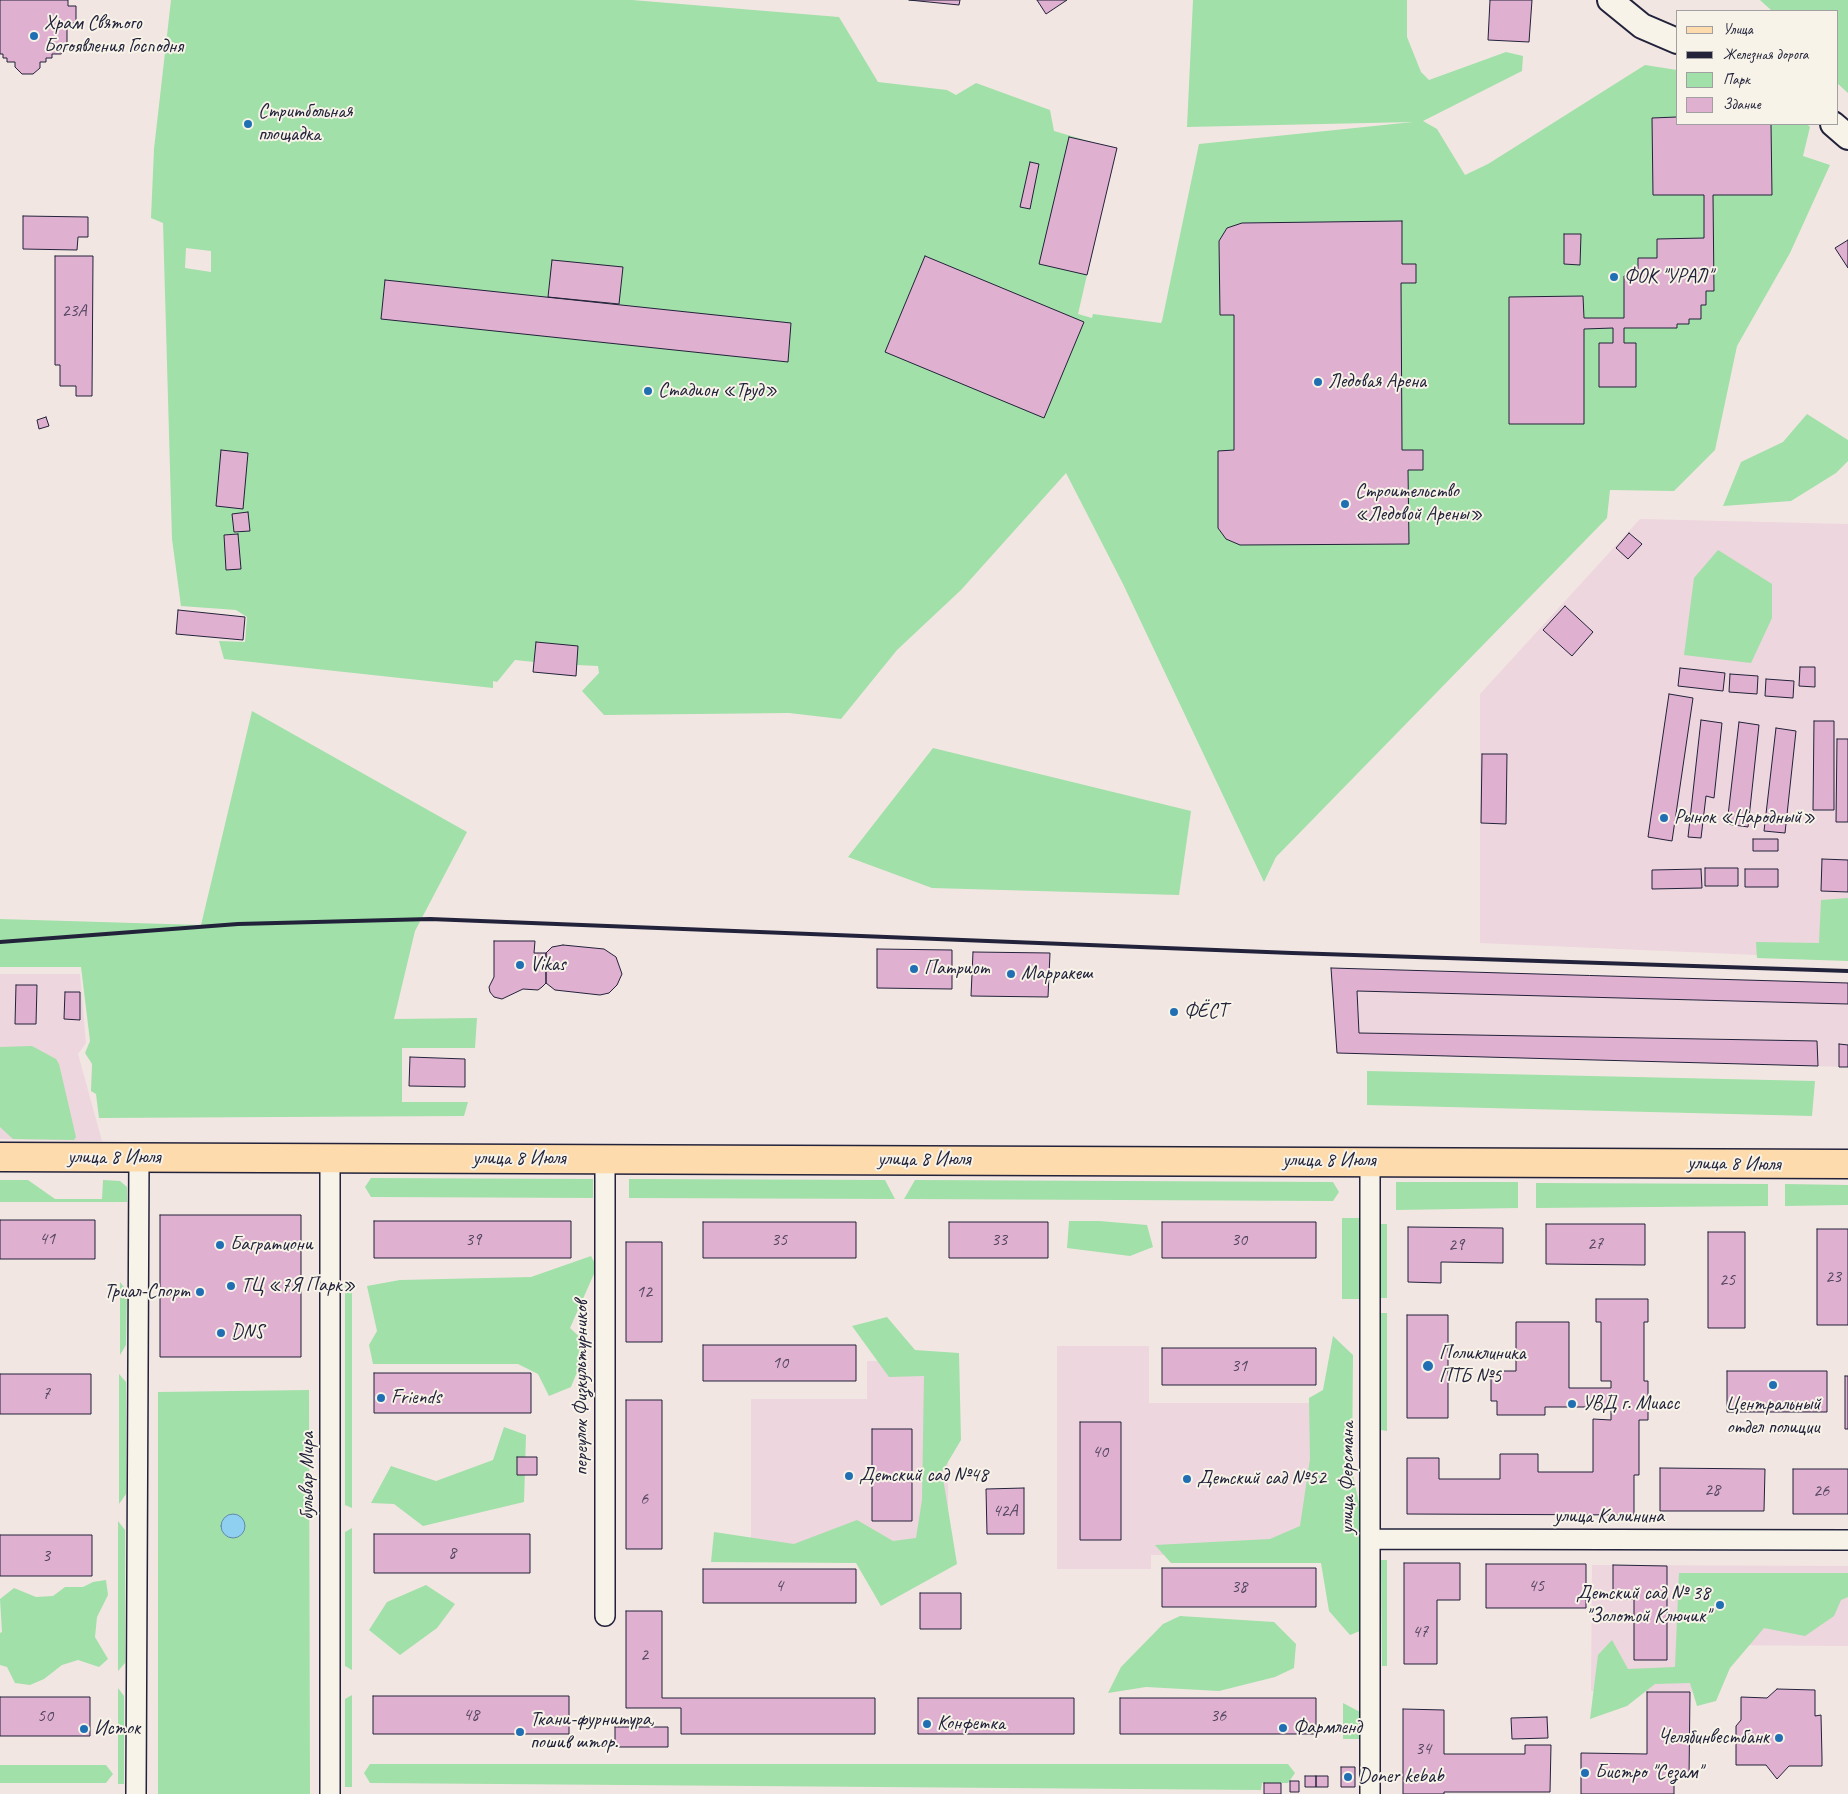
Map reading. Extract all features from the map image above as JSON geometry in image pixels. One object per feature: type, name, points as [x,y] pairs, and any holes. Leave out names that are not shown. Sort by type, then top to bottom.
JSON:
[{"type":"main road","name":"улица 8 Июля","points":[[0,1157],[1848,1164]]},
{"type":"street","points":[[1610,0],[1642,26],[1676,41]]},
{"type":"street","points":[[1834,125],[1848,137]]},
{"type":"street","points":[[136,1794],[139,1158]]},
{"type":"street","name":"бульвар Мира","points":[[330,1158],[330,1794]]},
{"type":"street","name":"переулок Физкультурников","points":[[605,1159],[605,1616]]},
{"type":"street","name":"улица Ферсмана","points":[[1370,1161],[1370,1794]]},
{"type":"street","name":"улица Калинина","points":[[1370,1539],[1848,1540]]},
{"type":"shaded area","name":"Рынок «Народный»","points":[[1640,519],[1848,524],[1848,956],[1757,955],[1480,943],[1480,694]]},
{"type":"shaded area","points":[[1331,969],[1848,983],[1848,1067],[1337,1053]]},
{"type":"shaded area","points":[[0,974],[80,974],[86,1043],[78,1054],[102,1141],[0,1139]]},
{"type":"shaded area","name":"Детский сад №52","points":[[1057,1346],[1149,1346],[1149,1403],[1317,1403],[1317,1555],[1151,1555],[1151,1569],[1057,1569]]},
{"type":"shaded area","name":"Детский сад №48","points":[[867,1361],[948,1361],[948,1553],[751,1553],[751,1399],[867,1399]]},
{"type":"shaded area","name":"Детский сад № 38 \"Золотой Ключик\"","points":[[1592,1565],[1848,1566],[1848,1646],[1708,1645],[1707,1692],[1591,1691]]},
{"type":"green space","points":[[171,0],[632,0],[839,17],[878,82],[947,90],[956,95],[976,83],[1050,110],[1054,131],[1116,149],[1078,314],[1092,318],[1093,314],[1161,323],[1199,144],[1413,122],[1187,127],[1193,0],[1407,0],[1407,37],[1421,72],[1429,80],[1506,52],[1523,56],[1522,71],[1423,121],[1437,129],[1465,175],[1488,164],[1645,65],[1676,70],[1676,125],[1808,125],[1810,127],[1803,156],[1830,165],[1790,253],[1737,346],[1715,450],[1674,491],[1610,490],[1607,518],[1276,857],[1264,882],[1123,584],[1066,473],[961,590],[897,650],[841,719],[789,713],[604,715],[582,691],[599,673],[598,666],[577,665],[576,676],[533,672],[534,662],[515,660],[497,682],[493,681],[493,688],[224,659],[219,641],[245,642],[247,617],[236,610],[181,606],[172,539],[163,223],[151,218],[154,149]],"holes":[[[186,248],[211,251],[211,272],[185,268]]]},
{"type":"green space","points":[[1760,0],[1848,0],[1848,93],[1838,84],[1838,10],[1771,10]]},
{"type":"green space","points":[[1807,414],[1848,440],[1848,461],[1836,473],[1791,501],[1723,506],[1741,462],[1783,442]]},
{"type":"green space","points":[[1718,550],[1772,584],[1772,618],[1751,663],[1684,655],[1694,578]]},
{"type":"green space","points":[[252,711],[467,832],[415,931],[394,1019],[477,1018],[475,1048],[402,1048],[402,1102],[468,1102],[464,1116],[99,1118],[96,1094],[91,1091],[92,1064],[85,1053],[90,1041],[81,967],[0,967],[0,919],[201,925]]},
{"type":"green space","points":[[933,748],[1191,811],[1179,895],[932,888],[848,857]]},
{"type":"green space","points":[[1848,898],[1848,961],[1757,958],[1756,942],[1819,943],[1821,900]]},
{"type":"green space","points":[[32,1046],[56,1059],[59,1064],[76,1137],[74,1140],[13,1139],[0,1127],[0,1047]]},
{"type":"green space","points":[[1367,1071],[1815,1081],[1812,1116],[1367,1105]]},
{"type":"green space","points":[[371,1178],[593,1179],[593,1198],[371,1197],[365,1187]]},
{"type":"green space","points":[[629,1179],[885,1180],[895,1199],[629,1198]]},
{"type":"green space","points":[[0,1180],[28,1180],[55,1199],[102,1199],[103,1180],[120,1181],[127,1187],[127,1202],[0,1202]]},
{"type":"green space","points":[[915,1180],[1333,1182],[1339,1192],[1333,1201],[904,1199]]},
{"type":"green space","points":[[1396,1182],[1518,1182],[1518,1208],[1396,1210]]},
{"type":"green space","points":[[1536,1183],[1768,1184],[1768,1206],[1536,1208]]},
{"type":"green space","points":[[1785,1184],[1848,1185],[1848,1205],[1785,1206]]},
{"type":"green space","points":[[1342,1218],[1361,1218],[1362,1299],[1342,1299]]},
{"type":"green space","points":[[1069,1221],[1099,1221],[1147,1225],[1153,1247],[1130,1256],[1067,1248]]},
{"type":"green space","points":[[1381,1224],[1387,1224],[1387,1298],[1381,1298]]},
{"type":"green space","points":[[591,1256],[597,1267],[570,1328],[588,1345],[571,1387],[549,1396],[538,1374],[518,1364],[373,1364],[369,1345],[377,1331],[367,1286],[400,1280],[531,1277]]},
{"type":"green space","points":[[352,1280],[352,1508],[345,1505],[345,1284]]},
{"type":"green space","points":[[120,1282],[127,1291],[126,1345],[120,1355]]},
{"type":"green space","points":[[1381,1313],[1387,1313],[1387,1431],[1381,1430]]},
{"type":"green space","points":[[887,1317],[915,1350],[959,1353],[961,1440],[942,1472],[957,1564],[881,1606],[856,1563],[711,1562],[714,1532],[794,1544],[857,1520],[893,1541],[916,1538],[922,1500],[924,1376],[889,1377],[852,1326]]},
{"type":"green space","points":[[1333,1336],[1353,1355],[1352,1471],[1364,1526],[1375,1625],[1350,1635],[1329,1611],[1321,1563],[1171,1563],[1155,1545],[1270,1539],[1300,1526],[1310,1459],[1309,1398],[1323,1390]]},
{"type":"green space","points":[[119,1374],[126,1382],[126,1494],[119,1504]]},
{"type":"green space","points":[[309,1390],[310,1794],[158,1794],[158,1392]]},
{"type":"green space","points":[[504,1427],[526,1435],[524,1502],[423,1526],[394,1504],[371,1503],[391,1466],[436,1481],[493,1460]]},
{"type":"green space","points":[[118,1521],[125,1530],[125,1663],[118,1671]]},
{"type":"green space","points":[[352,1528],[352,1670],[345,1666],[345,1532]]},
{"type":"green space","points":[[1381,1560],[1387,1560],[1387,1666],[1382,1666]]},
{"type":"green space","points":[[1679,1573],[1848,1573],[1848,1597],[1841,1600],[1834,1616],[1805,1636],[1764,1628],[1730,1668],[1716,1701],[1697,1706],[1690,1683],[1655,1684],[1627,1706],[1590,1719],[1598,1655],[1612,1640],[1628,1669],[1675,1667]]},
{"type":"green space","points":[[106,1580],[108,1595],[97,1617],[95,1637],[108,1659],[99,1667],[78,1660],[62,1665],[44,1679],[30,1685],[15,1683],[7,1667],[0,1665],[0,1633],[2,1632],[0,1599],[14,1588],[36,1597],[53,1596],[65,1587],[83,1587],[93,1582]]},
{"type":"green space","points":[[426,1585],[455,1604],[437,1628],[400,1655],[369,1630],[387,1602]]},
{"type":"green space","points":[[1180,1616],[1274,1622],[1296,1644],[1294,1668],[1275,1677],[1219,1691],[1146,1687],[1108,1693],[1121,1667],[1163,1624]]},
{"type":"green space","points":[[118,1688],[124,1696],[124,1784],[118,1784]]},
{"type":"green space","points":[[352,1695],[352,1787],[345,1787],[345,1699]]},
{"type":"green space","points":[[1343,1703],[1362,1713],[1362,1739],[1343,1739]]},
{"type":"green space","points":[[370,1764],[1288,1764],[1295,1773],[1288,1783],[1262,1783],[1261,1790],[370,1783],[364,1773]]},
{"type":"green space","points":[[0,1765],[106,1765],[113,1774],[106,1783],[0,1783]]},
{"type":"water","points":[[233,1514],[242,1517],[245,1526],[242,1535],[233,1538],[224,1535],[221,1526],[224,1517]]},
{"type":"building","name":"Храм Святого Богоявления Господня","points":[[0,0],[68,0],[68,6],[76,6],[76,23],[67,23],[67,49],[61,54],[52,54],[52,58],[46,58],[46,62],[40,62],[40,68],[33,74],[22,74],[15,67],[15,62],[7,62],[7,58],[3,58],[3,54],[0,54]]},
{"type":"building","points":[[909,0],[960,0],[959,5]]},
{"type":"building","points":[[1037,0],[1067,0],[1046,14]]},
{"type":"building","points":[[1490,0],[1532,0],[1529,42],[1488,40]]},
{"type":"building","points":[[1676,117],[1676,125],[1771,125],[1772,195],[1713,195],[1714,291],[1706,291],[1706,305],[1701,305],[1701,319],[1689,319],[1689,324],[1677,324],[1677,328],[1624,328],[1624,343],[1636,343],[1636,387],[1599,387],[1599,343],[1613,343],[1613,328],[1584,329],[1584,424],[1509,424],[1509,297],[1583,296],[1584,318],[1624,318],[1624,276],[1638,276],[1638,258],[1657,258],[1657,239],[1704,238],[1704,195],[1653,195],[1652,118]]},
{"type":"building","points":[[1069,137],[1117,148],[1087,275],[1039,264]]},
{"type":"building","points":[[1030,162],[1039,164],[1030,209],[1020,207]]},
{"type":"building","points":[[23,216],[88,217],[88,237],[78,237],[77,250],[23,249]]},
{"type":"building","name":"Ледовая Арена","points":[[1402,221],[1402,264],[1416,264],[1416,283],[1401,283],[1402,450],[1423,450],[1423,470],[1408,470],[1409,544],[1240,545],[1226,539],[1218,528],[1218,451],[1234,450],[1234,315],[1220,315],[1219,241],[1227,228],[1242,223]]},
{"type":"building","points":[[1564,234],[1581,234],[1580,265],[1564,264]]},
{"type":"building","points":[[1848,240],[1848,268],[1835,248]]},
{"type":"building","points":[[55,256],[93,256],[92,396],[76,396],[76,386],[60,386],[60,365],[55,365]]},
{"type":"building","points":[[925,256],[1084,322],[1044,418],[885,352]]},
{"type":"building","points":[[552,260],[623,267],[619,304],[548,297]]},
{"type":"building","points":[[385,280],[791,323],[788,362],[381,319]]},
{"type":"building","points":[[46,417],[49,426],[39,429],[37,420]]},
{"type":"building","points":[[221,450],[248,453],[243,509],[216,506]]},
{"type":"building","points":[[248,512],[250,531],[234,532],[232,514]]},
{"type":"building","points":[[1629,533],[1642,544],[1628,559],[1616,548]]},
{"type":"building","points":[[238,534],[241,569],[226,570],[224,535]]},
{"type":"building","points":[[1565,606],[1593,632],[1572,656],[1543,630]]},
{"type":"building","points":[[178,610],[245,617],[243,640],[176,634]]},
{"type":"building","points":[[536,642],[578,646],[576,676],[533,672]]},
{"type":"building","points":[[1800,667],[1815,667],[1815,687],[1799,686]]},
{"type":"building","points":[[1680,668],[1725,673],[1723,691],[1678,686]]},
{"type":"building","points":[[1730,674],[1758,676],[1757,694],[1729,692]]},
{"type":"building","points":[[1766,679],[1794,681],[1793,698],[1765,696]]},
{"type":"building","points":[[1669,694],[1693,698],[1672,841],[1648,837]]},
{"type":"building","points":[[1701,720],[1722,723],[1714,798],[1706,796],[1701,838],[1688,837]]},
{"type":"building","points":[[1814,721],[1834,721],[1834,810],[1813,810]]},
{"type":"building","points":[[1739,722],[1759,725],[1748,827],[1727,824]]},
{"type":"building","points":[[1776,728],[1796,731],[1785,833],[1764,831]]},
{"type":"building","points":[[1837,739],[1848,739],[1848,822],[1836,822]]},
{"type":"building","points":[[1482,754],[1507,754],[1506,824],[1481,823]]},
{"type":"building","points":[[1753,839],[1778,839],[1778,851],[1753,851]]},
{"type":"building","points":[[1822,859],[1848,860],[1848,892],[1821,891]]},
{"type":"building","points":[[1705,868],[1738,868],[1738,886],[1705,886]]},
{"type":"building","points":[[1701,869],[1702,888],[1652,889],[1652,870]]},
{"type":"building","points":[[1745,869],[1778,869],[1778,887],[1745,887]]},
{"type":"building","name":"Vikas","points":[[494,941],[535,941],[534,953],[546,953],[546,983],[538,990],[523,989],[502,999],[494,997],[489,987],[494,977]]},
{"type":"building","points":[[563,945],[604,949],[616,957],[622,974],[617,985],[609,993],[600,995],[555,990],[546,983],[546,953],[552,947]]},
{"type":"building","name":"Патриот","points":[[877,949],[952,950],[952,989],[877,988]]},
{"type":"building","name":"Марракеш","points":[[973,952],[1050,953],[1048,997],[971,996]]},
{"type":"building","points":[[1331,968],[1848,983],[1848,1004],[1357,991],[1359,1033],[1817,1041],[1818,1066],[1337,1053]]},
{"type":"building","points":[[16,985],[37,985],[36,1024],[15,1024]]},
{"type":"building","points":[[65,992],[80,992],[80,1020],[64,1019]]},
{"type":"building","points":[[1839,1044],[1848,1045],[1848,1067],[1839,1067]]},
{"type":"building","points":[[410,1057],[465,1059],[465,1087],[409,1086]]},
{"type":"building","name":"ТЦ «7Я Парк»","points":[[160,1215],[301,1215],[301,1357],[160,1357]]},
{"type":"building","points":[[0,1220],[95,1220],[95,1259],[0,1259]]},
{"type":"building","points":[[374,1221],[571,1221],[571,1258],[374,1258]]},
{"type":"building","points":[[703,1222],[856,1222],[856,1258],[703,1258]]},
{"type":"building","points":[[949,1222],[1048,1222],[1048,1258],[949,1258]]},
{"type":"building","points":[[1162,1222],[1316,1222],[1316,1258],[1162,1258]]},
{"type":"building","points":[[1546,1224],[1645,1224],[1645,1265],[1546,1264]]},
{"type":"building","points":[[1408,1227],[1503,1228],[1503,1263],[1441,1262],[1441,1283],[1408,1282]]},
{"type":"building","points":[[1817,1229],[1848,1229],[1848,1325],[1817,1325]]},
{"type":"building","points":[[1708,1232],[1745,1232],[1745,1328],[1708,1328]]},
{"type":"building","points":[[626,1242],[662,1242],[662,1342],[626,1342]]},
{"type":"building","name":"УВД г. Миасс","points":[[1596,1299],[1648,1299],[1648,1322],[1644,1322],[1644,1381],[1648,1381],[1648,1420],[1639,1420],[1639,1475],[1634,1475],[1634,1515],[1407,1514],[1407,1458],[1439,1458],[1439,1479],[1500,1479],[1500,1454],[1538,1454],[1538,1472],[1593,1472],[1593,1419],[1611,1420],[1611,1407],[1545,1407],[1545,1415],[1497,1415],[1497,1401],[1491,1401],[1491,1371],[1516,1371],[1516,1322],[1569,1322],[1569,1388],[1611,1388],[1611,1381],[1601,1381],[1601,1322],[1596,1322]]},
{"type":"building","name":"Поликлиника ПТБ №5","points":[[1407,1315],[1448,1315],[1448,1418],[1407,1418]]},
{"type":"building","points":[[703,1345],[856,1345],[856,1381],[703,1381]]},
{"type":"building","points":[[1162,1348],[1316,1348],[1316,1385],[1162,1385]]},
{"type":"building","points":[[1727,1371],[1827,1371],[1827,1412],[1727,1412]]},
{"type":"building","points":[[374,1373],[531,1373],[531,1413],[374,1413]]},
{"type":"building","points":[[0,1374],[91,1374],[91,1414],[0,1414]]},
{"type":"building","points":[[1845,1376],[1848,1376],[1848,1429],[1845,1429]]},
{"type":"building","points":[[626,1400],[662,1400],[662,1549],[626,1549]]},
{"type":"building","points":[[1080,1422],[1121,1422],[1121,1540],[1080,1540]]},
{"type":"building","points":[[872,1429],[912,1429],[912,1521],[872,1521]]},
{"type":"building","points":[[517,1457],[537,1457],[537,1475],[517,1475]]},
{"type":"building","points":[[1660,1468],[1765,1469],[1764,1511],[1660,1511]]},
{"type":"building","points":[[1793,1469],[1848,1469],[1848,1514],[1793,1514]]},
{"type":"building","points":[[1024,1488],[1024,1534],[987,1534],[986,1489]]},
{"type":"building","points":[[374,1534],[530,1534],[530,1573],[374,1573]]},
{"type":"building","points":[[0,1535],[92,1535],[92,1576],[0,1576]]},
{"type":"building","points":[[1404,1563],[1460,1563],[1460,1600],[1437,1600],[1437,1664],[1404,1664]]},
{"type":"building","points":[[1486,1564],[1586,1564],[1586,1608],[1486,1608]]},
{"type":"building","points":[[1613,1565],[1667,1566],[1667,1660],[1634,1660],[1634,1599],[1613,1599]]},
{"type":"building","points":[[1162,1568],[1316,1568],[1316,1607],[1162,1607]]},
{"type":"building","points":[[703,1569],[856,1569],[856,1603],[703,1603]]},
{"type":"building","points":[[920,1593],[961,1593],[961,1629],[920,1629]]},
{"type":"building","points":[[626,1611],[662,1611],[662,1698],[875,1698],[875,1734],[681,1734],[681,1708],[626,1708]]},
{"type":"building","name":"Челябинвестбанк","points":[[1777,1689],[1815,1690],[1815,1716],[1821,1715],[1822,1766],[1789,1766],[1777,1779],[1766,1765],[1736,1765],[1736,1726],[1741,1720],[1741,1697],[1767,1698]]},
{"type":"building","points":[[1647,1692],[1690,1692],[1689,1778],[1674,1778],[1674,1794],[1581,1794],[1581,1753],[1647,1754]]},
{"type":"building","points":[[373,1696],[569,1696],[569,1734],[373,1734]]},
{"type":"building","points":[[0,1697],[90,1697],[90,1736],[0,1736]]},
{"type":"building","points":[[918,1698],[1074,1698],[1074,1734],[918,1734]]},
{"type":"building","points":[[1120,1698],[1316,1698],[1316,1734],[1120,1734]]},
{"type":"building","points":[[1403,1709],[1444,1710],[1444,1754],[1525,1754],[1525,1745],[1551,1745],[1550,1792],[1403,1794]]},
{"type":"building","points":[[1547,1717],[1548,1738],[1512,1739],[1511,1718]]},
{"type":"building","points":[[615,1727],[668,1727],[668,1747],[615,1747]]},
{"type":"building","name":"Doner kebab","points":[[1341,1767],[1355,1767],[1355,1787],[1341,1787]]},
{"type":"building","points":[[1305,1776],[1316,1776],[1316,1787],[1305,1787]]},
{"type":"building","points":[[1316,1776],[1328,1776],[1328,1787],[1316,1787]]},
{"type":"building","points":[[1290,1781],[1299,1781],[1299,1792],[1290,1792]]},
{"type":"building","points":[[1264,1783],[1281,1783],[1281,1794],[1264,1794]]},
{"type":"railway","points":[[0,942],[238,924],[430,919],[1292,953],[1848,971]]},
{"type":"place","name":"Храм Святого Богоявления Господня","points":[[34,36]]},
{"type":"place","name":"Стритбольная площадка","points":[[248,124]]},
{"type":"place","name":"ФОК \"УРАЛ\"","points":[[1614,277]]},
{"type":"place","name":"Ледовая Арена","points":[[1318,382]]},
{"type":"place","name":"Стадион «Труд»","points":[[648,391]]},
{"type":"place","name":"Строительство «Ледовой Арены»","points":[[1345,504]]},
{"type":"place","name":"Рынок «Народный»","points":[[1664,818]]},
{"type":"place","name":"Vikas","points":[[520,965]]},
{"type":"place","name":"Патриот","points":[[914,969]]},
{"type":"place","name":"Марракеш","points":[[1011,974]]},
{"type":"place","name":"ФЁСТ","points":[[1174,1012]]},
{"type":"place","name":"Багратиони","points":[[220,1245]]},
{"type":"place","name":"ТЦ «7Я Парк»","points":[[231,1286]]},
{"type":"place","name":"Триал-Спорт","points":[[200,1292]]},
{"type":"place","name":"DNS","points":[[221,1333]]},
{"type":"place","name":"Поликлиника ПТБ №5","points":[[1428,1366]]},
{"type":"place","name":"Центральный отдел полиции","points":[[1773,1385]]},
{"type":"place","name":"Friends","points":[[381,1398]]},
{"type":"place","name":"УВД г. Миасс","points":[[1572,1404]]},
{"type":"place","name":"Детский сад №48","points":[[849,1476]]},
{"type":"place","name":"Детский сад №52","points":[[1187,1479]]},
{"type":"place","name":"Детский сад № 38 \"Золотой Ключик\"","points":[[1720,1605]]},
{"type":"place","name":"Конфетка","points":[[927,1724]]},
{"type":"place","name":"Фармленд","points":[[1283,1728]]},
{"type":"place","name":"Исток","points":[[84,1729]]},
{"type":"place","name":"Ткани-фурнитура, пошив штор.","points":[[520,1732]]},
{"type":"place","name":"Челябинвестбанк","points":[[1779,1738]]},
{"type":"place","name":"Бистро \"Сезам\"","points":[[1585,1773]]},
{"type":"place","name":"Doner kebab","points":[[1348,1777]]}]
